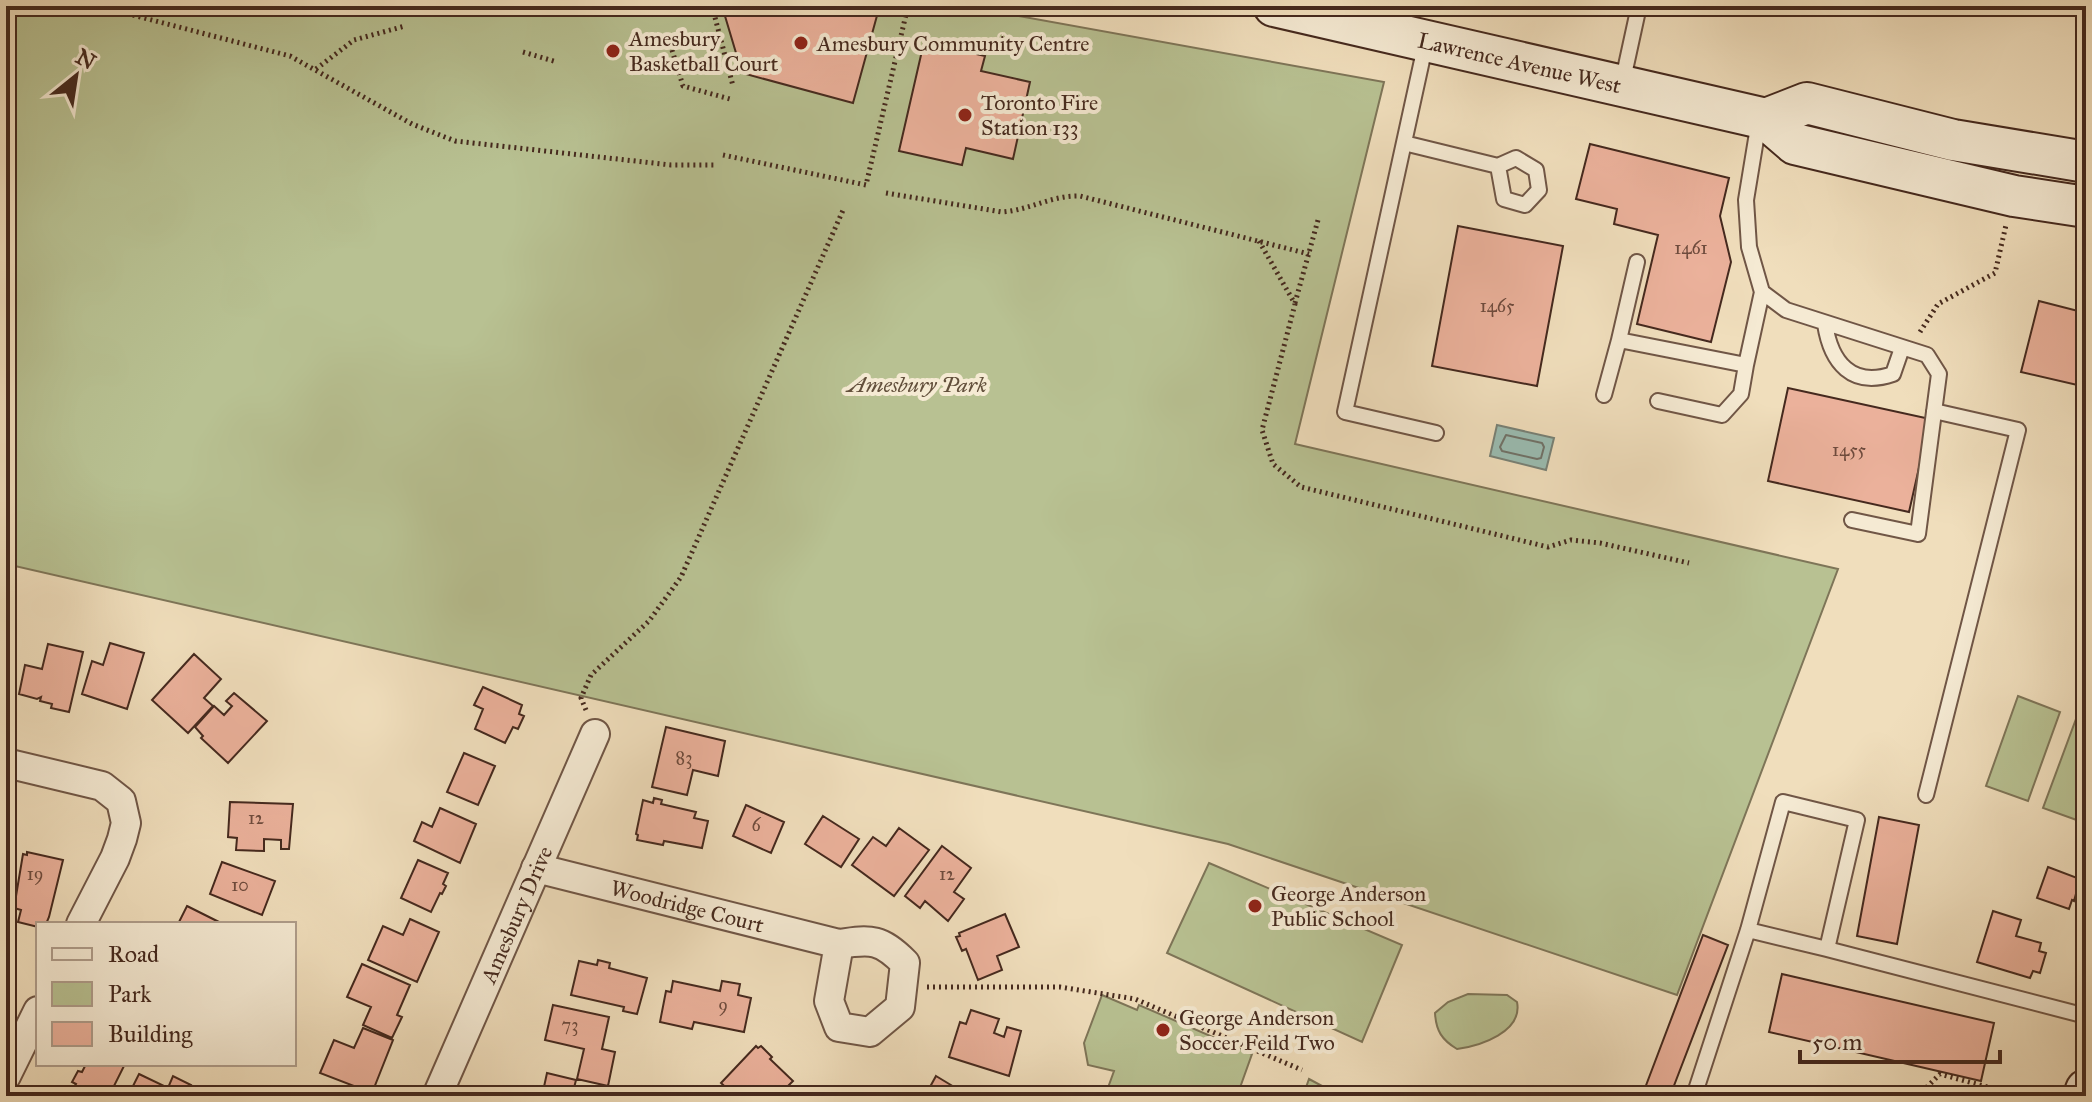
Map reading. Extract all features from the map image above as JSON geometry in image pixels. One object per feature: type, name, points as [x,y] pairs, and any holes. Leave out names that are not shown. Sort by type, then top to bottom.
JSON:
[{"type":"main road","name":"Lawrence Avenue West","points":[[1274,6],[1621,88],[1763,118],[1795,144],[2014,196],[2086,207]]},
{"type":"main road","points":[[1763,118],[1807,103],[1953,140],[2086,162]]},
{"type":"main road","points":[[2084,1096],[2086,1090]]},
{"type":"street","name":"Amesbury Drive","points":[[437,1096],[595,734]]},
{"type":"street","points":[[6,763],[102,786],[121,801],[126,823],[122,839],[82,922]]},
{"type":"street","name":"Woodridge Court","points":[[536,868],[839,944],[869,940],[890,948],[905,963],[903,987]]},
{"type":"street","points":[[839,944],[829,1001],[839,1027],[870,1032],[900,1007],[903,987]]},
{"type":"street","points":[[6,1076],[36,1015]]},
{"type":"lane","points":[[1621,88],[1639,6]]},
{"type":"lane","points":[[1426,42],[1345,412],[1436,433]]},
{"type":"lane","points":[[1658,401],[1722,415],[1741,394],[1762,292],[1749,247],[1746,200],[1763,118]]},
{"type":"lane","points":[[1404,143],[1498,166]]},
{"type":"lane","points":[[1604,395],[1637,262]]},
{"type":"lane","points":[[1762,292],[1786,310],[1927,355],[1939,374],[1918,534],[1852,520]]},
{"type":"lane","points":[[1825,324],[1828,345],[1838,364],[1850,373],[1878,379],[1893,374],[1902,348]]},
{"type":"lane","points":[[1619,340],[1746,365]]},
{"type":"lane","points":[[1926,795],[2018,430],[1934,411]]},
{"type":"lane","points":[[1694,1096],[1748,930],[1783,802],[1857,820],[1827,949]]},
{"type":"lane","points":[[1748,930],[2086,1016]]},
{"type":"path","points":[[101,6],[276,51],[316,69],[412,124],[455,141],[671,165],[716,165]]},
{"type":"path","points":[[712,6],[733,86]]},
{"type":"path","points":[[723,155],[866,185],[908,6]]},
{"type":"path","points":[[316,69],[354,40],[405,26]]},
{"type":"path","points":[[672,50],[683,86],[730,99]]},
{"type":"path","points":[[523,52],[557,62]]},
{"type":"path","points":[[886,193],[1002,212],[1050,198],[1080,196],[1309,254]]},
{"type":"path","points":[[595,734],[581,698],[586,683],[649,621],[681,577],[844,208]]},
{"type":"path","points":[[1920,332],[1938,304],[1995,273],[2009,216]]},
{"type":"path","points":[[1318,220],[1262,430],[1273,464],[1301,487],[1548,547],[1571,540],[1600,543],[1689,563]]},
{"type":"path","points":[[1259,241],[1295,304]]},
{"type":"path","points":[[903,987],[1060,987],[1135,999],[1302,1070]]},
{"type":"path","points":[[1918,1096],[1940,1074],[2020,1096]]},
{"type":"green space","name":"Amesbury Park","points":[[6,6],[963,6],[1384,82],[1295,444],[1838,569],[1677,995],[1228,844],[6,564]]},
{"type":"green space","points":[[2018,696],[2060,712],[2028,801],[1986,786]]},
{"type":"green space","points":[[2076,719],[2086,722],[2085,823],[2043,808]]},
{"type":"green space","points":[[1209,863],[1402,945],[1362,1042],[1167,953]]},
{"type":"green space","points":[[1468,994],[1507,995],[1517,1002],[1517,1013],[1513,1022],[1498,1036],[1457,1049],[1441,1034],[1435,1013],[1448,1002]]},
{"type":"green space","name":"George Anderson Soccer Feild Two","points":[[1102,995],[1137,1010],[1139,1005],[1252,1054],[1237,1096],[1105,1096],[1114,1071],[1088,1065],[1084,1043]]},
{"type":"green space","points":[[1309,1079],[1324,1087],[1322,1092],[1330,1096],[1303,1096]]},
{"type":"water","points":[[1497,425],[1554,438],[1546,470],[1490,456]]},
{"type":"building","name":"Amesbury Community Centre","points":[[722,6],[854,6],[878,12],[853,103],[742,73]]},
{"type":"building","name":"Toronto Fire Station 133","points":[[924,42],[985,56],[981,71],[1030,82],[1013,159],[966,148],[962,165],[899,151]]},
{"type":"building","points":[[1590,144],[1729,178],[1720,216],[1731,262],[1711,342],[1637,324],[1658,235],[1614,224],[1617,209],[1576,199]]},
{"type":"building","points":[[1458,226],[1563,246],[1537,386],[1432,366]]},
{"type":"building","points":[[2039,301],[2086,313],[2086,387],[2021,372]]},
{"type":"building","points":[[1788,388],[1930,419],[1909,512],[1768,481]]},
{"type":"building","points":[[110,643],[144,653],[127,709],[82,694],[92,661],[103,665]]},
{"type":"building","points":[[48,644],[83,652],[69,712],[51,708],[52,704],[40,701],[41,697],[37,699],[19,694],[25,665],[42,669]]},
{"type":"building","points":[[6,648],[15,650],[7,683],[6,682]]},
{"type":"building","points":[[194,654],[221,679],[204,698],[213,706],[188,733],[152,700]]},
{"type":"building","points":[[483,687],[522,705],[519,714],[524,716],[518,729],[513,727],[505,743],[475,729],[483,709],[474,705]]},
{"type":"building","points":[[234,693],[267,721],[228,763],[201,738],[203,736],[195,727],[214,706],[224,715],[232,706],[226,701]]},
{"type":"building","points":[[666,727],[725,741],[718,776],[693,770],[687,795],[652,787]]},
{"type":"building","points":[[464,753],[495,766],[478,805],[447,792]]},
{"type":"building","points":[[654,798],[662,800],[661,804],[696,812],[694,818],[708,821],[702,848],[637,840],[643,800],[653,803]]},
{"type":"building","points":[[230,802],[293,804],[289,849],[281,849],[281,840],[264,839],[264,851],[236,850],[237,838],[228,837]]},
{"type":"building","points":[[746,805],[784,822],[771,853],[733,836]]},
{"type":"building","points":[[440,808],[476,824],[460,863],[414,841],[422,822],[432,827]]},
{"type":"building","points":[[823,816],[859,839],[841,867],[805,844]]},
{"type":"building","points":[[1879,817],[1919,825],[1897,944],[1857,936]]},
{"type":"building","points":[[899,828],[929,850],[894,896],[852,865],[873,837],[886,846]]},
{"type":"building","points":[[6,841],[15,843],[6,881]]},
{"type":"building","points":[[942,846],[971,868],[954,892],[964,899],[948,921],[925,901],[920,908],[905,896]]},
{"type":"building","points":[[27,852],[63,860],[49,917],[47,922],[36,922],[36,926],[18,922],[21,910],[14,908],[23,854],[27,855]]},
{"type":"building","points":[[418,860],[448,873],[443,884],[446,886],[431,912],[401,898]]},
{"type":"building","points":[[222,862],[275,881],[262,915],[210,894]]},
{"type":"building","points":[[2048,867],[2080,879],[2069,909],[2037,898]]},
{"type":"building","points":[[187,906],[219,922],[179,922]]},
{"type":"building","points":[[1993,911],[2021,920],[2016,936],[2041,943],[2039,951],[2046,953],[2040,973],[2033,971],[2030,978],[1977,962]]},
{"type":"building","points":[[1005,914],[1019,947],[997,956],[1002,970],[978,980],[966,949],[962,951],[956,937]]},
{"type":"building","points":[[410,919],[439,932],[417,982],[368,960],[383,926],[403,935]]},
{"type":"building","points":[[1703,935],[1728,945],[1670,1096],[1642,1096]]},
{"type":"building","points":[[598,960],[610,963],[609,968],[647,978],[637,1014],[623,1011],[624,1007],[571,995],[579,961],[597,965]]},
{"type":"building","points":[[362,964],[410,985],[397,1015],[402,1017],[392,1038],[363,1025],[371,1007],[347,997]]},
{"type":"building","points":[[1782,974],[1994,1023],[1981,1081],[1769,1032]]},
{"type":"building","points":[[673,981],[720,991],[722,981],[740,984],[738,995],[751,998],[744,1032],[694,1022],[692,1029],[660,1022],[666,991],[671,992]]},
{"type":"building","points":[[553,1005],[609,1017],[602,1049],[615,1052],[608,1086],[577,1079],[584,1049],[545,1040]]},
{"type":"building","points":[[971,1010],[999,1019],[994,1033],[1004,1037],[1007,1027],[1021,1031],[1009,1076],[949,1057],[960,1022],[966,1024]]},
{"type":"building","points":[[363,1028],[393,1040],[372,1093],[320,1073],[334,1040],[354,1048]]},
{"type":"building","points":[[756,1046],[761,1046],[793,1081],[778,1096],[771,1096],[765,1090],[759,1096],[735,1096],[721,1083]]},
{"type":"building","points":[[85,1066],[124,1066],[109,1096],[69,1096],[76,1084],[72,1082],[78,1071],[82,1072]]},
{"type":"building","points":[[547,1073],[576,1080],[572,1096],[542,1096]]},
{"type":"building","points":[[139,1074],[168,1088],[173,1076],[191,1085],[186,1096],[128,1096]]},
{"type":"building","points":[[936,1076],[969,1096],[925,1096]]},
{"type":"place","name":"Amesbury Community Centre","points":[[801,43]]},
{"type":"place","name":"Amesbury Basketball Court","points":[[613,51]]},
{"type":"place","name":"Toronto Fire Station 133","points":[[965,115]]},
{"type":"place","name":"George Anderson Public School","points":[[1255,906]]},
{"type":"place","name":"George Anderson Soccer Feild Two","points":[[1163,1030]]}]
